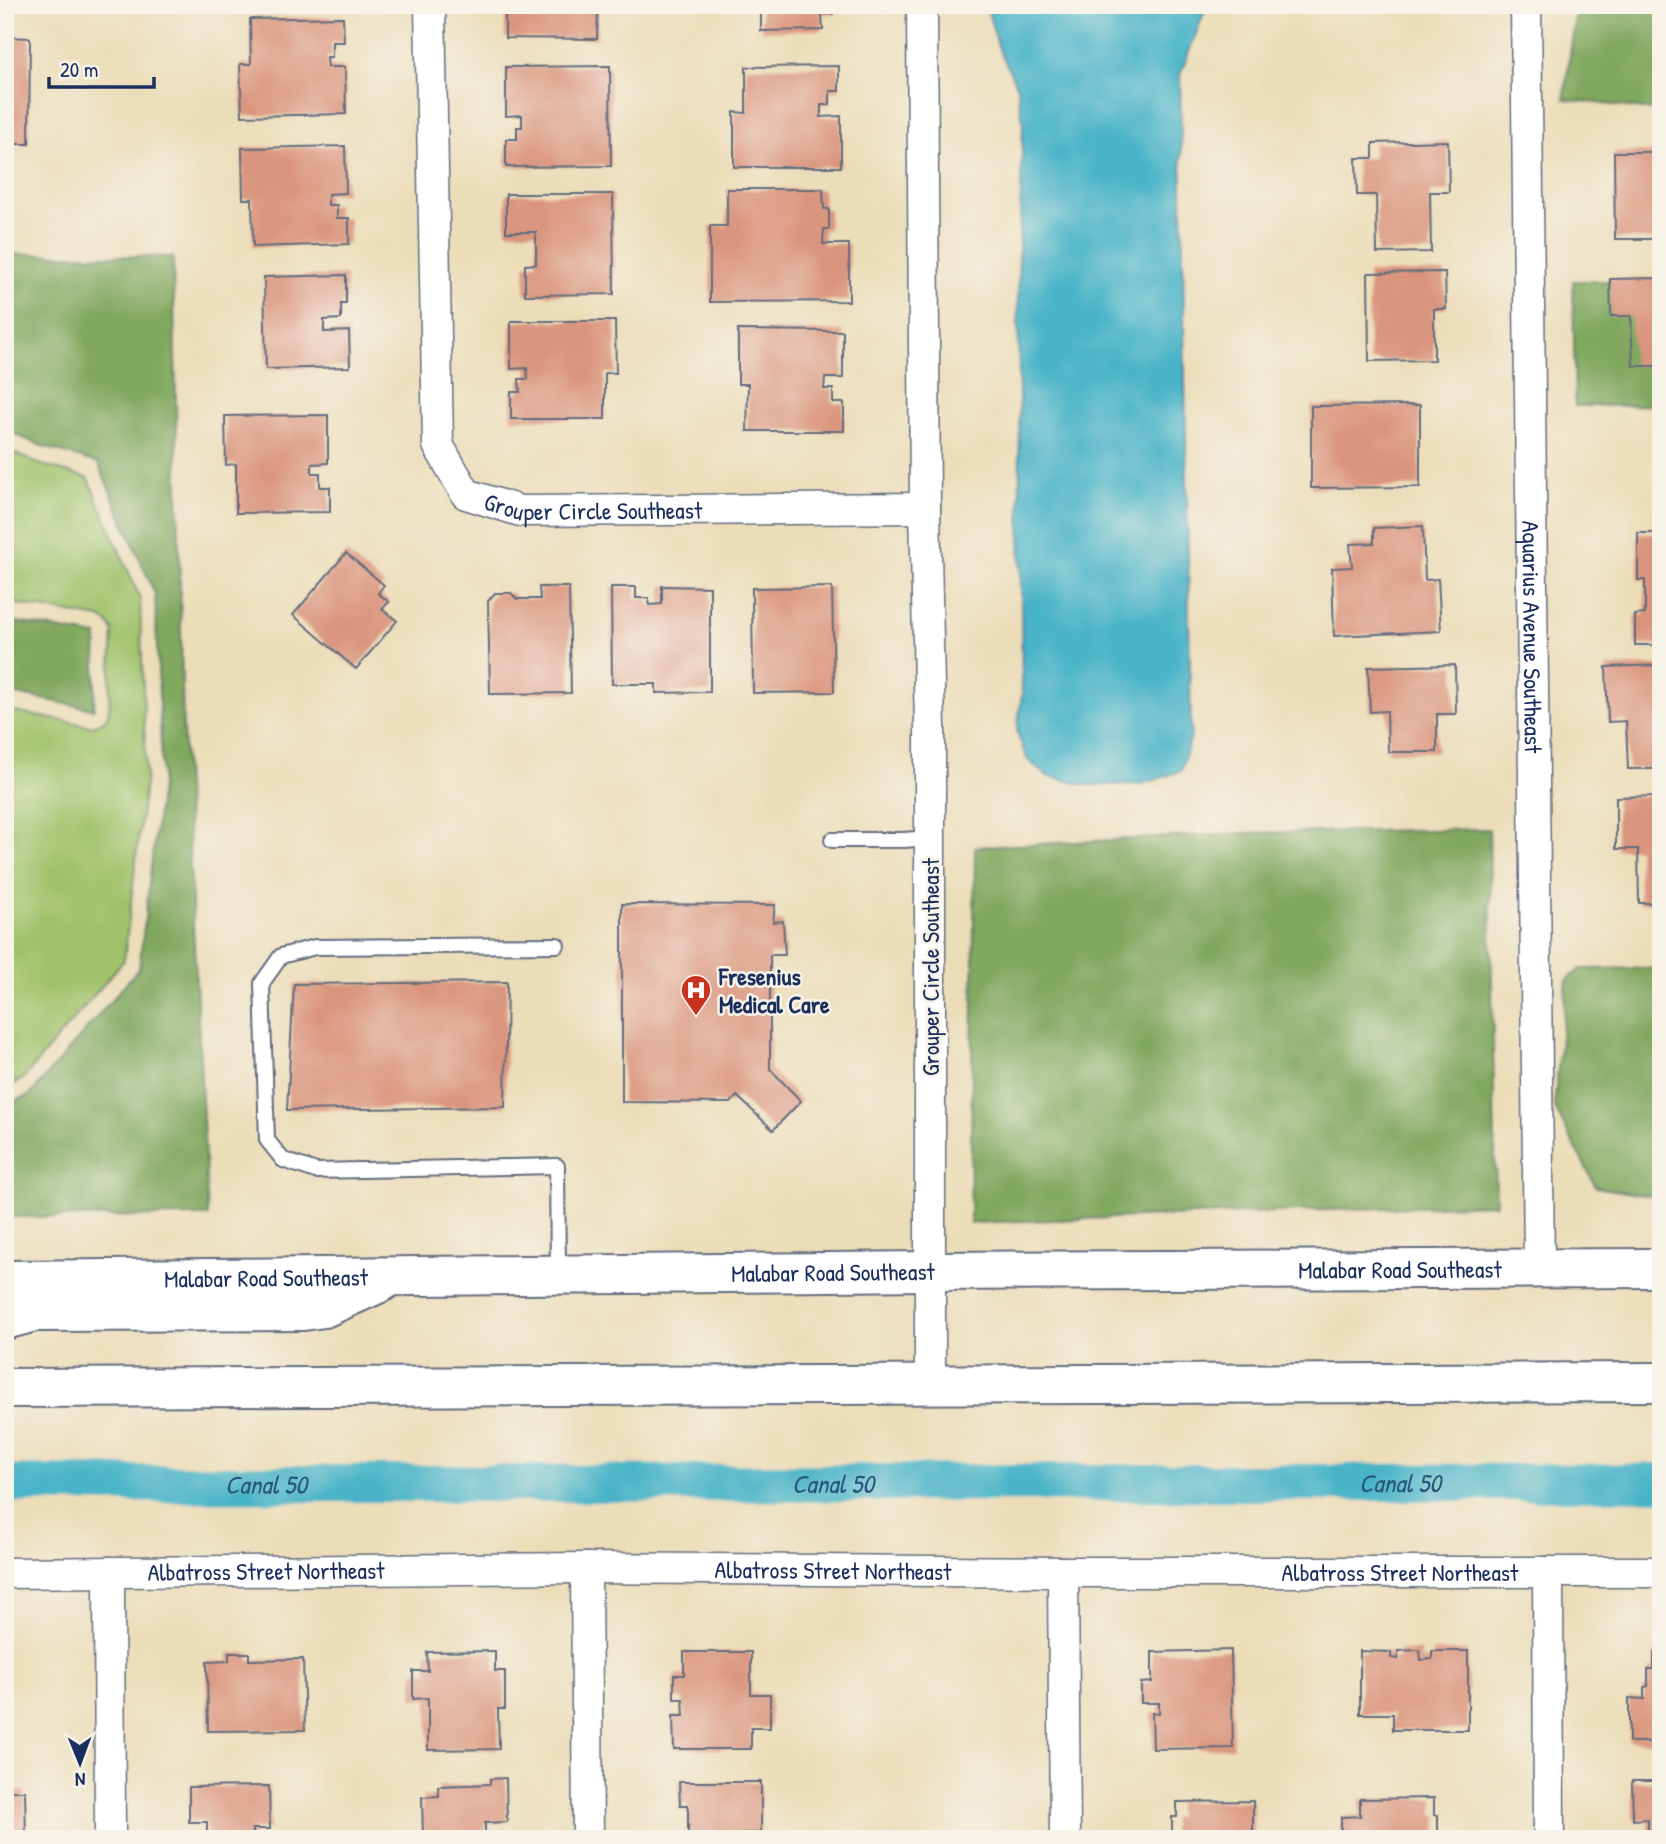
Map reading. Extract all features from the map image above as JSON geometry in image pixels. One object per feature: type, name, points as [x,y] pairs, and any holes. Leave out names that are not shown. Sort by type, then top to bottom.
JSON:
[{"type":"main road","name":"Malabar Road Southeast","points":[[5,1280],[930,1271],[1661,1268]]},
{"type":"main road","points":[[5,1320],[35,1312],[303,1311],[324,1308],[397,1275]]},
{"type":"main road","points":[[5,1370],[23,1387],[1661,1382]]},
{"type":"street","name":"Grouper Circle Southeast","points":[[430,5],[438,445],[466,494],[520,511],[925,508]]},
{"type":"street","name":"Grouper Circle Southeast","points":[[922,5],[925,508],[930,728],[930,1385]]},
{"type":"street","name":"Aquarius Avenue Southeast","points":[[1526,5],[1539,1267]]},
{"type":"street","name":"Albatross Street Northeast","points":[[5,1573],[586,1568],[1063,1572],[1661,1572]]},
{"type":"street","points":[[586,1568],[588,1839]]},
{"type":"street","points":[[109,1572],[110,1839]]},
{"type":"street","points":[[1063,1572],[1065,1839]]},
{"type":"street","points":[[1548,1572],[1549,1839]]},
{"type":"lane","points":[[832,840],[930,838]]},
{"type":"lane","points":[[556,945],[314,947],[281,956],[262,983],[267,1140],[283,1160],[316,1171],[557,1166],[558,1275]]},
{"type":"green space","points":[[1661,10],[1661,111],[1564,99],[1576,11]]},
{"type":"green space","points":[[5,254],[173,257],[183,729],[208,1216],[5,1217],[5,1105],[30,1095],[139,968],[162,776],[155,594],[98,463],[42,446],[5,430]]},
{"type":"green space","points":[[1573,281],[1661,281],[1661,405],[1575,406]]},
{"type":"green space","points":[[5,449],[36,463],[88,478],[140,598],[146,775],[124,960],[22,1080],[5,1087],[5,710],[91,726],[103,721],[109,710],[113,631],[108,623],[100,618],[5,602]]},
{"type":"green space","points":[[5,620],[97,636],[94,709],[5,692]]},
{"type":"green space","points":[[1489,829],[1496,1204],[970,1223],[975,847],[1251,833]]},
{"type":"green space","points":[[1661,968],[1661,1196],[1656,1197],[1596,1187],[1554,1106],[1567,980],[1581,969]]},
{"type":"water","points":[[986,5],[1207,5],[1180,75],[1191,736],[1181,771],[1142,784],[1085,785],[1047,776],[1027,759],[1017,732],[1022,694],[1018,289],[1023,122],[1017,87],[999,49]]},
{"type":"building","points":[[515,5],[598,5],[597,39],[505,38],[505,13],[515,13]]},
{"type":"building","points":[[761,5],[832,5],[833,14],[822,14],[823,30],[761,31]]},
{"type":"building","points":[[343,17],[344,42],[332,42],[332,57],[327,57],[328,67],[345,67],[346,114],[242,116],[240,64],[251,64],[250,19]]},
{"type":"building","points":[[5,37],[30,38],[29,144],[5,144]]},
{"type":"building","points":[[610,66],[611,166],[506,167],[506,139],[517,139],[517,127],[522,127],[522,115],[506,116],[506,67]]},
{"type":"building","points":[[839,66],[839,91],[830,91],[830,105],[821,105],[821,117],[841,116],[841,167],[734,167],[734,112],[746,113],[746,67]]},
{"type":"building","points":[[1448,141],[1449,192],[1430,192],[1431,252],[1377,253],[1376,195],[1357,195],[1356,158],[1373,158],[1373,143]]},
{"type":"building","points":[[345,146],[346,193],[328,194],[328,205],[337,205],[337,218],[349,218],[349,244],[253,247],[252,199],[243,199],[242,148]]},
{"type":"building","points":[[1614,152],[1661,152],[1661,239],[1615,239]]},
{"type":"building","points":[[727,189],[823,189],[824,209],[829,209],[829,229],[824,229],[823,244],[849,244],[849,301],[710,302],[710,226],[727,226]]},
{"type":"building","points":[[506,194],[613,194],[614,294],[525,295],[525,265],[536,264],[536,232],[506,232]]},
{"type":"building","points":[[1445,272],[1446,309],[1434,309],[1434,360],[1369,361],[1368,273]]},
{"type":"building","points":[[346,275],[346,304],[341,304],[341,319],[324,320],[324,332],[349,331],[350,367],[266,369],[264,277]]},
{"type":"building","points":[[1661,278],[1661,366],[1633,366],[1631,316],[1611,316],[1610,279]]},
{"type":"building","points":[[511,321],[615,321],[616,373],[605,373],[605,419],[511,419],[511,392],[520,392],[519,379],[528,379],[527,368],[511,369]]},
{"type":"building","points":[[738,330],[843,331],[843,378],[825,378],[824,389],[833,389],[833,403],[844,403],[844,431],[747,431],[748,384],[738,384]]},
{"type":"building","points":[[1420,405],[1420,487],[1311,488],[1311,406]]},
{"type":"building","points":[[328,415],[328,463],[312,464],[312,473],[320,473],[320,487],[330,487],[330,512],[236,513],[236,464],[226,465],[225,416]]},
{"type":"building","points":[[1423,526],[1425,580],[1438,579],[1441,631],[1334,636],[1332,568],[1352,567],[1350,544],[1374,543],[1374,528]]},
{"type":"building","points":[[1638,533],[1661,533],[1661,645],[1635,645],[1635,615],[1645,614],[1645,580],[1638,580]]},
{"type":"building","points":[[346,553],[384,585],[378,593],[389,602],[382,609],[397,621],[356,669],[293,615]]},
{"type":"building","points":[[662,586],[710,587],[710,692],[656,693],[656,684],[612,684],[611,587],[636,587],[636,598],[649,598],[649,605],[662,604]]},
{"type":"building","points":[[539,587],[569,587],[571,693],[490,694],[488,601],[495,593],[511,593],[517,599],[540,599]]},
{"type":"building","points":[[832,587],[834,692],[753,693],[752,588]]},
{"type":"building","points":[[1455,665],[1456,714],[1437,714],[1437,752],[1388,752],[1387,711],[1370,712],[1368,667]]},
{"type":"building","points":[[1661,665],[1661,769],[1628,769],[1626,721],[1608,722],[1606,667]]},
{"type":"building","points":[[1661,796],[1661,903],[1639,903],[1638,849],[1616,849],[1616,797]]},
{"type":"building","points":[[622,904],[775,905],[773,922],[783,921],[785,955],[770,955],[770,1069],[801,1101],[773,1130],[737,1096],[731,1103],[622,1102]]},
{"type":"building","points":[[507,982],[505,1107],[287,1110],[294,984]]},
{"type":"building","points":[[1231,1650],[1233,1748],[1153,1749],[1152,1713],[1159,1713],[1159,1703],[1141,1703],[1141,1683],[1152,1682],[1152,1652]]},
{"type":"building","points":[[1420,1650],[1421,1660],[1432,1659],[1432,1651],[1468,1651],[1468,1730],[1393,1730],[1393,1714],[1360,1714],[1360,1651],[1391,1652],[1391,1658],[1398,1659],[1398,1651]]},
{"type":"building","points":[[495,1651],[495,1671],[505,1671],[505,1709],[498,1709],[499,1749],[428,1750],[428,1698],[413,1699],[413,1671],[428,1671],[427,1652]]},
{"type":"building","points":[[684,1652],[751,1652],[751,1694],[770,1694],[770,1728],[751,1728],[751,1749],[674,1749],[673,1716],[684,1716],[683,1699],[674,1699],[674,1675],[684,1675]]},
{"type":"building","points":[[1654,1652],[1661,1652],[1661,1742],[1629,1742],[1629,1698],[1644,1699],[1644,1687],[1648,1686],[1648,1669],[1654,1669]]},
{"type":"building","points":[[229,1653],[249,1653],[249,1660],[303,1659],[305,1730],[208,1731],[207,1662],[229,1661]]},
{"type":"building","points":[[506,1778],[507,1822],[485,1823],[485,1839],[423,1839],[422,1797],[439,1796],[438,1786],[490,1784],[490,1779]]},
{"type":"building","points":[[1632,1781],[1661,1781],[1661,1839],[1648,1836],[1648,1819],[1633,1820]]},
{"type":"building","points":[[679,1782],[761,1782],[761,1833],[743,1833],[743,1839],[688,1839],[688,1805],[680,1805]]},
{"type":"building","points":[[269,1786],[270,1829],[253,1829],[253,1839],[202,1839],[202,1834],[207,1834],[207,1822],[189,1822],[189,1787]]},
{"type":"building","points":[[5,1791],[25,1791],[26,1839],[5,1839]]},
{"type":"building","points":[[1434,1798],[1434,1815],[1438,1815],[1438,1834],[1434,1834],[1435,1839],[1341,1839],[1341,1817],[1360,1816],[1360,1799]]},
{"type":"building","points":[[1253,1801],[1253,1839],[1178,1839],[1178,1835],[1172,1835],[1172,1817],[1177,1817],[1177,1802]]},
{"type":"waterway","name":"Canal 50","points":[[5,1484],[1661,1482]]},
{"type":"place","name":"Fresenius Medical Care","points":[[696,1017]]}]
